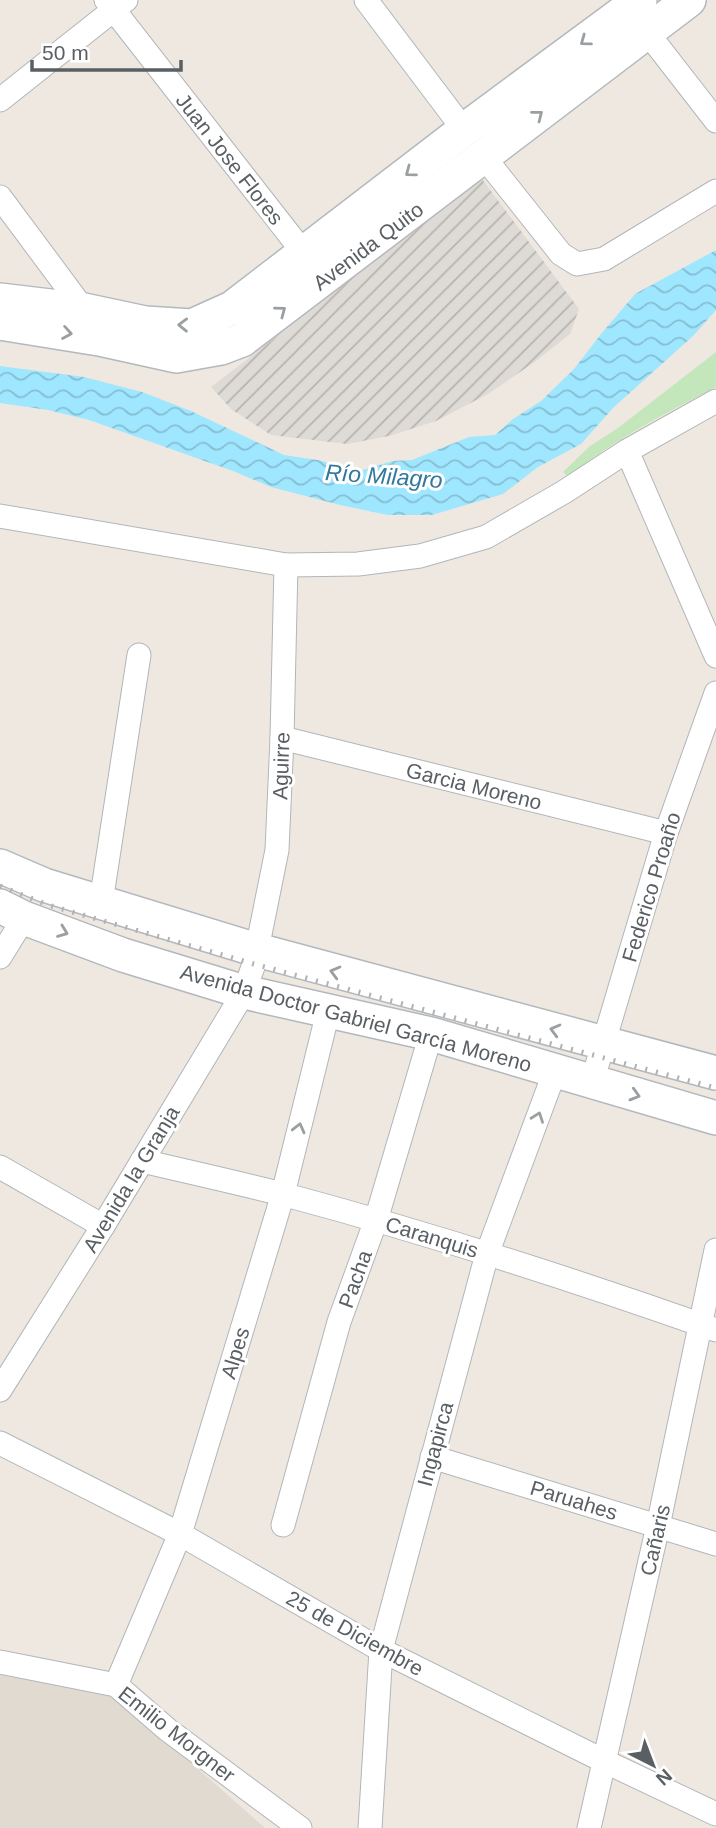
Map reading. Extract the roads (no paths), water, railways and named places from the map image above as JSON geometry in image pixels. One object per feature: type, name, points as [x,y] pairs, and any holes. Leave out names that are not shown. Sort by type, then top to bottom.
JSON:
[{"type":"main road","name":"Avenida Quito","points":[[0,300],[84,310],[145,323],[192,326],[232,308],[464,130],[635,11],[689,0]]},
{"type":"main road","name":"Avenida Quito","points":[[0,323],[99,339],[176,356],[222,348],[242,340],[567,92],[635,11]]},
{"type":"main road","name":"Avenida Doctor Gabriel García Moreno","points":[[0,866],[44,885],[101,902],[252,969],[328,1012],[431,1034],[716,1118]]},
{"type":"main road","name":"Avenida Doctor Gabriel García Moreno","points":[[12,912],[123,955],[252,969],[604,1043],[716,1073]]},
{"type":"street","points":[[366,0],[464,130]]},
{"type":"street","points":[[0,100],[115,3]]},
{"type":"street","name":"Juan Jose Flores","points":[[115,3],[303,253]]},
{"type":"street","points":[[635,11],[716,121]]},
{"type":"street","points":[[484,157],[561,254],[577,264],[604,259],[716,191]]},
{"type":"street","points":[[0,197],[84,310]]},
{"type":"street","points":[[0,516],[286,565],[358,564],[420,556],[486,537],[564,492],[627,451],[716,401]]},
{"type":"street","points":[[627,451],[716,656]]},
{"type":"street","name":"Aguirre","points":[[252,969],[277,850],[286,565]]},
{"type":"street","points":[[101,902],[139,655]]},
{"type":"street","name":"Federico Proaño","points":[[592,1082],[666,833],[716,692]]},
{"type":"street","name":"Garcia Moreno","points":[[282,738],[666,833]]},
{"type":"street","points":[[0,957],[12,912]]},
{"type":"street","name":"Avenida la Granja","points":[[0,1390],[142,1161],[252,969]]},
{"type":"street","name":"Alpes","points":[[117,1685],[180,1534],[283,1195],[328,1012]]},
{"type":"street","name":"Pacha","points":[[283,1525],[339,1322],[376,1220],[431,1034]]},
{"type":"street","name":"Ingapirca","points":[[370,1828],[381,1650],[487,1254],[555,1072]]},
{"type":"street","name":"Caranquis","points":[[142,1161],[376,1220],[708,1328]]},
{"type":"street","points":[[0,1167],[103,1226]]},
{"type":"street","name":"Cañaris","points":[[589,1828],[708,1328],[716,1250]]},
{"type":"street","name":"25 de Diciembre","points":[[0,1443],[180,1534],[381,1650],[716,1814]]},
{"type":"street","name":"Paruahes","points":[[432,1457],[716,1544]]},
{"type":"street","name":"Emilio Morgner","points":[[0,1662],[117,1685],[168,1730],[300,1828]]},
{"type":"water","name":"Río Milagro","points":[[716,250],[716,310],[693,336],[613,408],[581,444],[538,467],[503,494],[432,515],[388,515],[340,505],[271,487],[89,420],[48,410],[0,403],[0,366],[84,377],[142,392],[191,411],[284,455],[318,460],[359,471],[393,461],[412,460],[469,437],[495,435],[513,419],[541,401],[574,369],[635,294]]},
{"type":"railway","points":[[0,886],[48,905],[254,964],[716,1088]]}]
